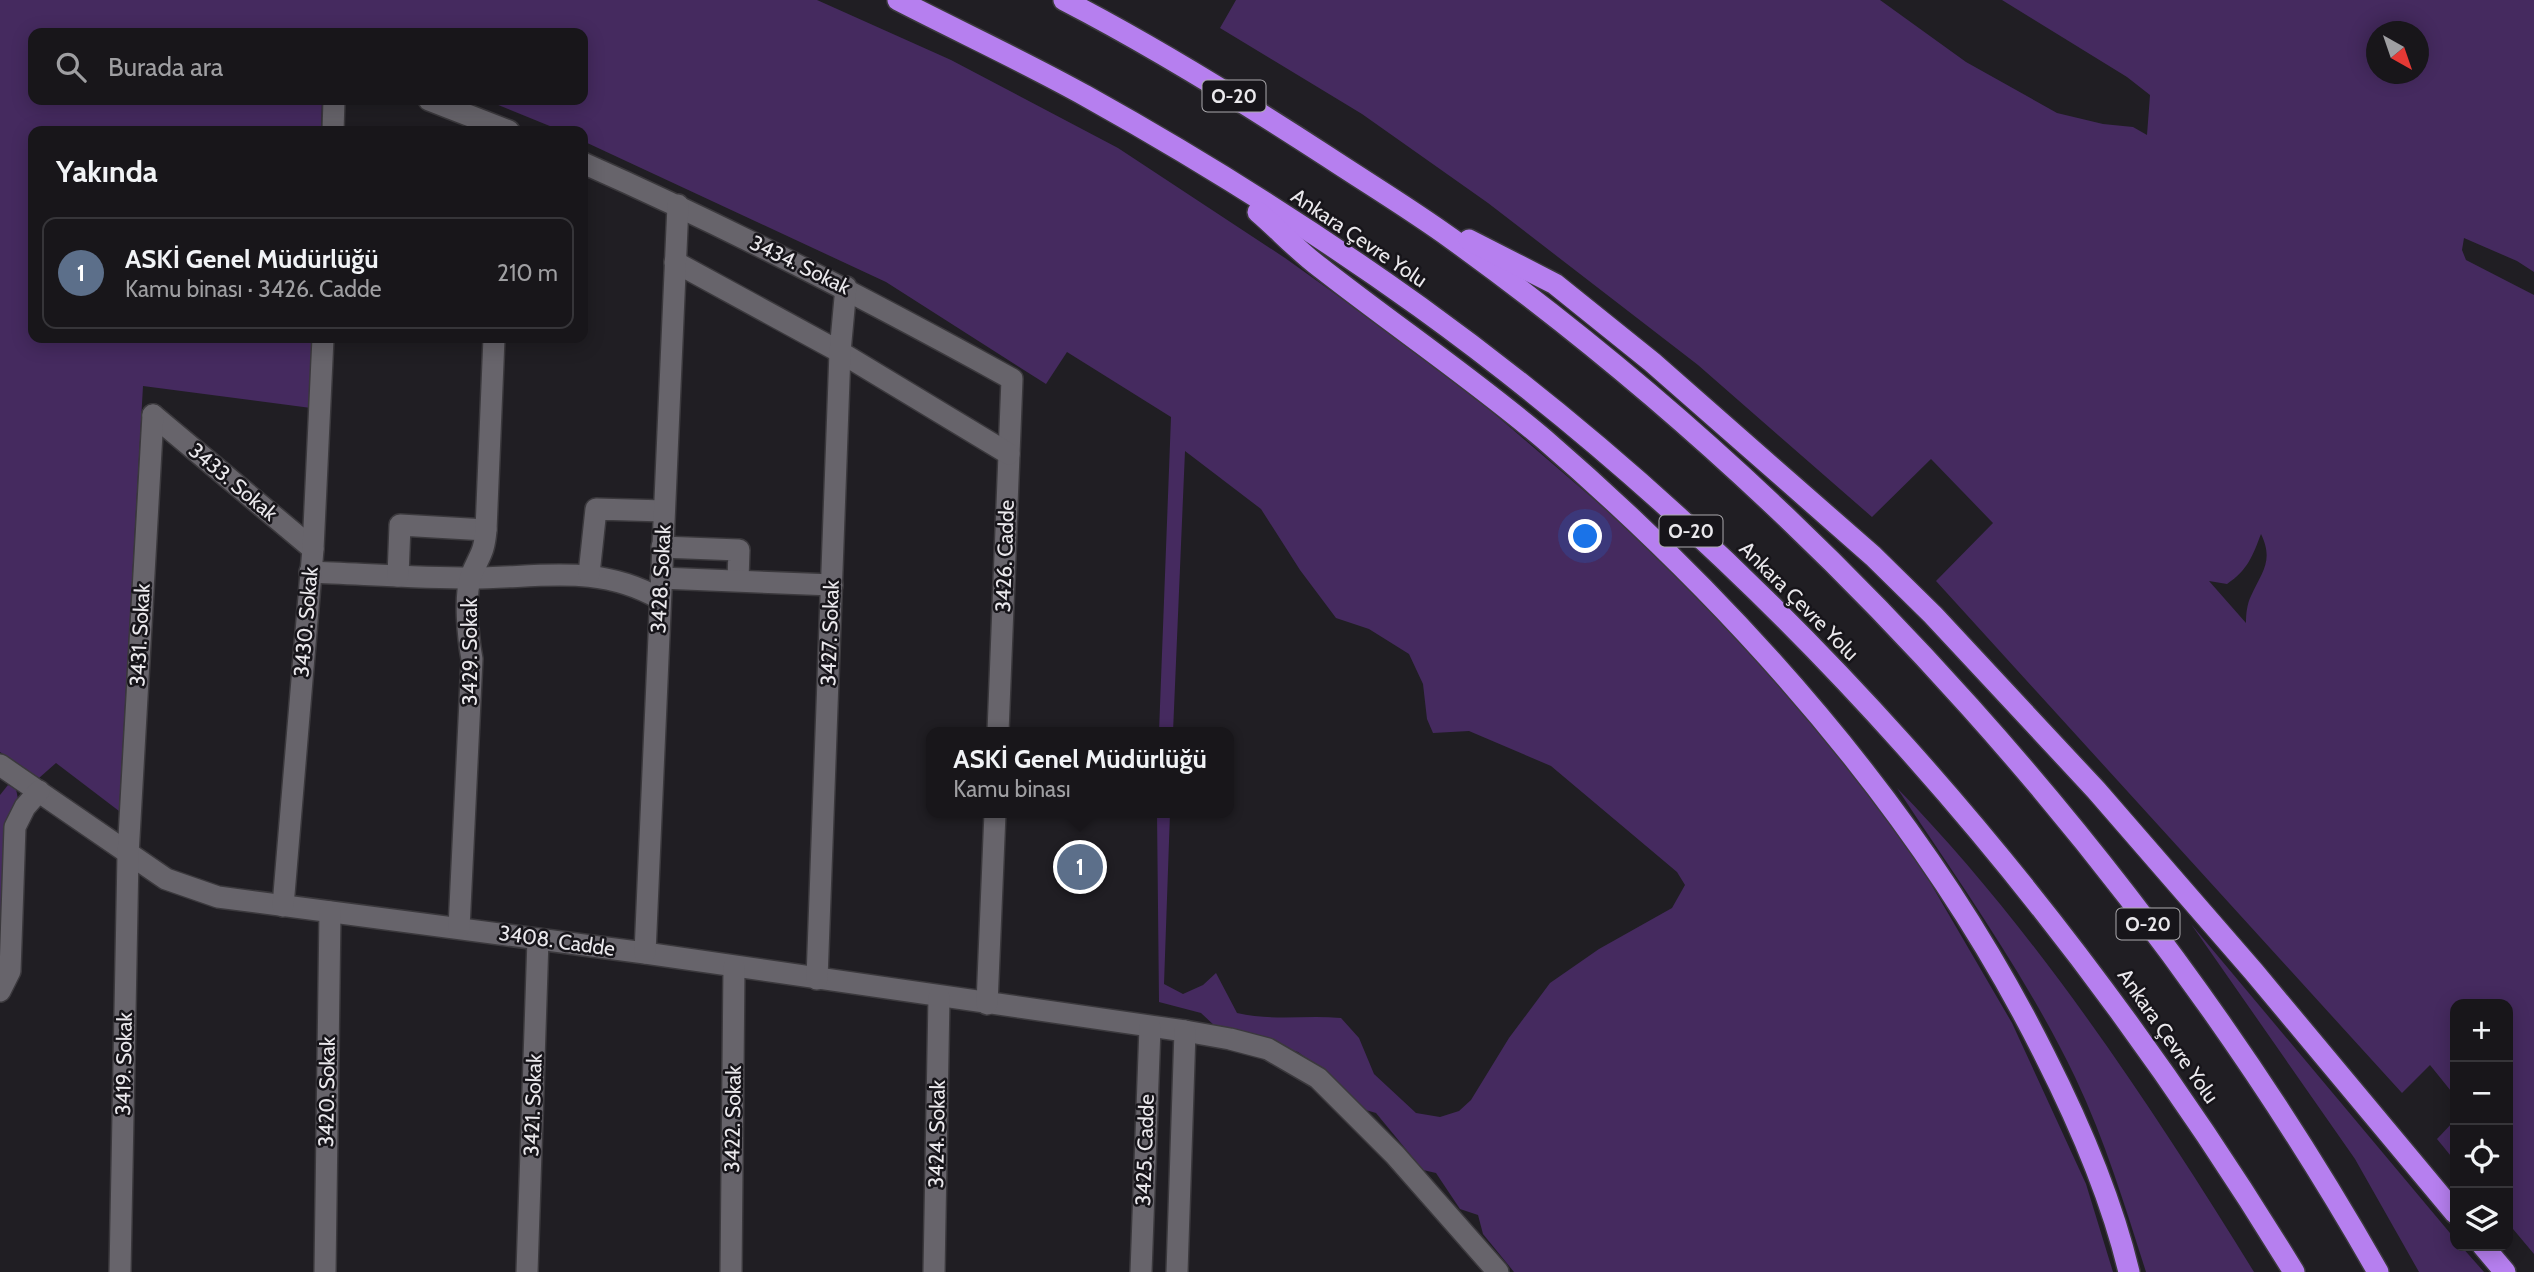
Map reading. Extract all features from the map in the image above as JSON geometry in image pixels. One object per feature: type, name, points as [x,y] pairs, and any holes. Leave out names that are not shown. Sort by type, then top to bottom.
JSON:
[{"type":"highway","name":"Ankara Çevre Yolu","points":[[898,0],[1085,95],[1215,172],[1421,308],[1566,421],[1739,574],[1921,761],[2086,964],[2201,1125],[2294,1272]]},
{"type":"highway","name":"O-20","points":[[1064,0],[1129,33],[1231,94],[1398,203],[1516,287],[1681,423],[1877,607],[1976,713],[2063,816],[2210,1006],[2300,1142],[2378,1272]]},
{"type":"highway","points":[[1215,172],[1318,267],[1428,346],[1569,461],[1712,596],[1796,686],[1879,792],[1993,958],[2067,1099],[2103,1185],[2129,1272]]},
{"type":"highway","points":[[1398,203],[1555,284],[1652,362],[1890,573],[1942,624],[2096,790],[2254,972],[2450,1207]]},
{"type":"highway","points":[[2487,1251],[2505,1272]]},
{"type":"street","points":[[333,126],[334,105]]},
{"type":"street","points":[[442,105],[495,126]]},
{"type":"street","name":"3434. Sokak","points":[[588,165],[678,205],[846,287],[1012,379]]},
{"type":"street","name":"3428. Sokak","points":[[645,953],[678,205]]},
{"type":"street","points":[[675,262],[840,352],[1009,453]]},
{"type":"street","name":"3427. Sokak","points":[[817,979],[840,352],[846,287]]},
{"type":"street","name":"3430. Sokak","points":[[283,906],[313,549],[323,343]]},
{"type":"street","name":"3429. Sokak","points":[[460,928],[472,659],[468,637],[471,578],[484,555],[494,343]]},
{"type":"street","name":"3426. Cadde","points":[[998,727],[1012,379]]},
{"type":"street","name":"3433. Sokak","points":[[153,415],[313,549]]},
{"type":"street","name":"3431. Sokak","points":[[128,855],[153,415]]},
{"type":"street","points":[[589,574],[596,509],[664,511]]},
{"type":"street","points":[[398,576],[400,525],[486,530]]},
{"type":"street","points":[[662,547],[739,550],[738,580]]},
{"type":"street","points":[[310,572],[471,578],[589,574],[660,589],[738,580],[832,584]]},
{"type":"street","name":"3408. Cadde","points":[[3,773],[39,791],[166,879],[218,897],[645,953],[1185,1031],[1268,1049],[1318,1078],[1395,1155],[1498,1272]]},
{"type":"street","points":[[0,991],[10,971],[15,827],[24,807],[39,791]]},
{"type":"street","points":[[987,1003],[995,818]]},
{"type":"street","name":"3419. Sokak","points":[[120,1272],[128,855]]},
{"type":"street","name":"3420. Sokak","points":[[325,1272],[330,912]]},
{"type":"street","name":"3421. Sokak","points":[[527,1272],[538,939]]},
{"type":"street","name":"3422. Sokak","points":[[731,1272],[734,967]]},
{"type":"street","name":"3424. Sokak","points":[[934,1272],[939,997]]},
{"type":"street","name":"3425. Cadde","points":[[1141,1272],[1150,1027]]},
{"type":"street","name":"3425. Cadde","points":[[1177,1272],[1185,1031]]},
{"type":"shaded area","points":[[0,0],[817,0],[951,60],[1118,148],[1285,258],[1454,379],[1625,526],[1760,659],[1871,793],[1924,872],[2012,1023],[2086,1184],[2113,1272],[1514,1272],[1483,1234],[1478,1215],[1460,1209],[1436,1173],[1423,1170],[1376,1113],[1359,1108],[1322,1070],[1298,1052],[1216,1027],[1201,1013],[1159,1002],[1157,818],[1170,818],[1164,984],[1183,994],[1203,985],[1216,973],[1237,1013],[1263,1017],[1341,1018],[1359,1038],[1374,1074],[1416,1113],[1440,1117],[1459,1111],[1471,1100],[1509,1038],[1550,983],[1599,949],[1672,908],[1685,885],[1677,872],[1551,766],[1469,731],[1433,733],[1427,719],[1423,684],[1409,654],[1369,629],[1336,618],[1300,570],[1261,509],[1185,451],[1173,727],[1159,727],[1171,417],[1067,352],[1046,384],[886,282],[588,143],[588,126],[550,126],[498,105],[588,105],[588,28],[28,28],[28,105],[322,105],[321,126],[28,126],[28,343],[313,343],[311,408],[143,386],[119,811],[56,763],[39,778],[0,752]]},
{"type":"shaded area","points":[[1236,0],[1880,0],[1966,62],[2057,113],[2103,124],[2133,127],[2147,135],[2150,95],[2127,77],[2002,0],[2534,0],[2534,272],[2517,261],[2464,238],[2462,250],[2466,260],[2534,295],[2534,1254],[2513,1229],[2513,999],[2450,999],[2450,1090],[2430,1065],[2402,1093],[1936,581],[1993,523],[1931,459],[1872,517],[1698,365],[1488,203],[1362,114],[1220,28]],"holes":[[[2261,534],[2265,543],[2265,566],[2249,602],[2246,623],[2209,581],[2227,584],[2249,562]]]},
{"type":"shaded area","points":[[8,785],[16,789],[18,799],[0,969],[0,795]]},
{"type":"shaded area","points":[[1897,788],[1996,899],[2088,1020],[2132,1082],[2254,1272],[2146,1272],[2096,1125],[2056,1039],[1991,930]]},
{"type":"shaded area","points":[[2191,924],[2450,1233],[2450,1251],[2465,1251],[2484,1272],[2419,1272],[2355,1159]]},
{"type":"shaded area","points":[[2450,1125],[2450,1155],[2437,1139]]},
{"type":"place","name":"ASKİ Genel Müdürlüğü","points":[[1080,867]]}]
